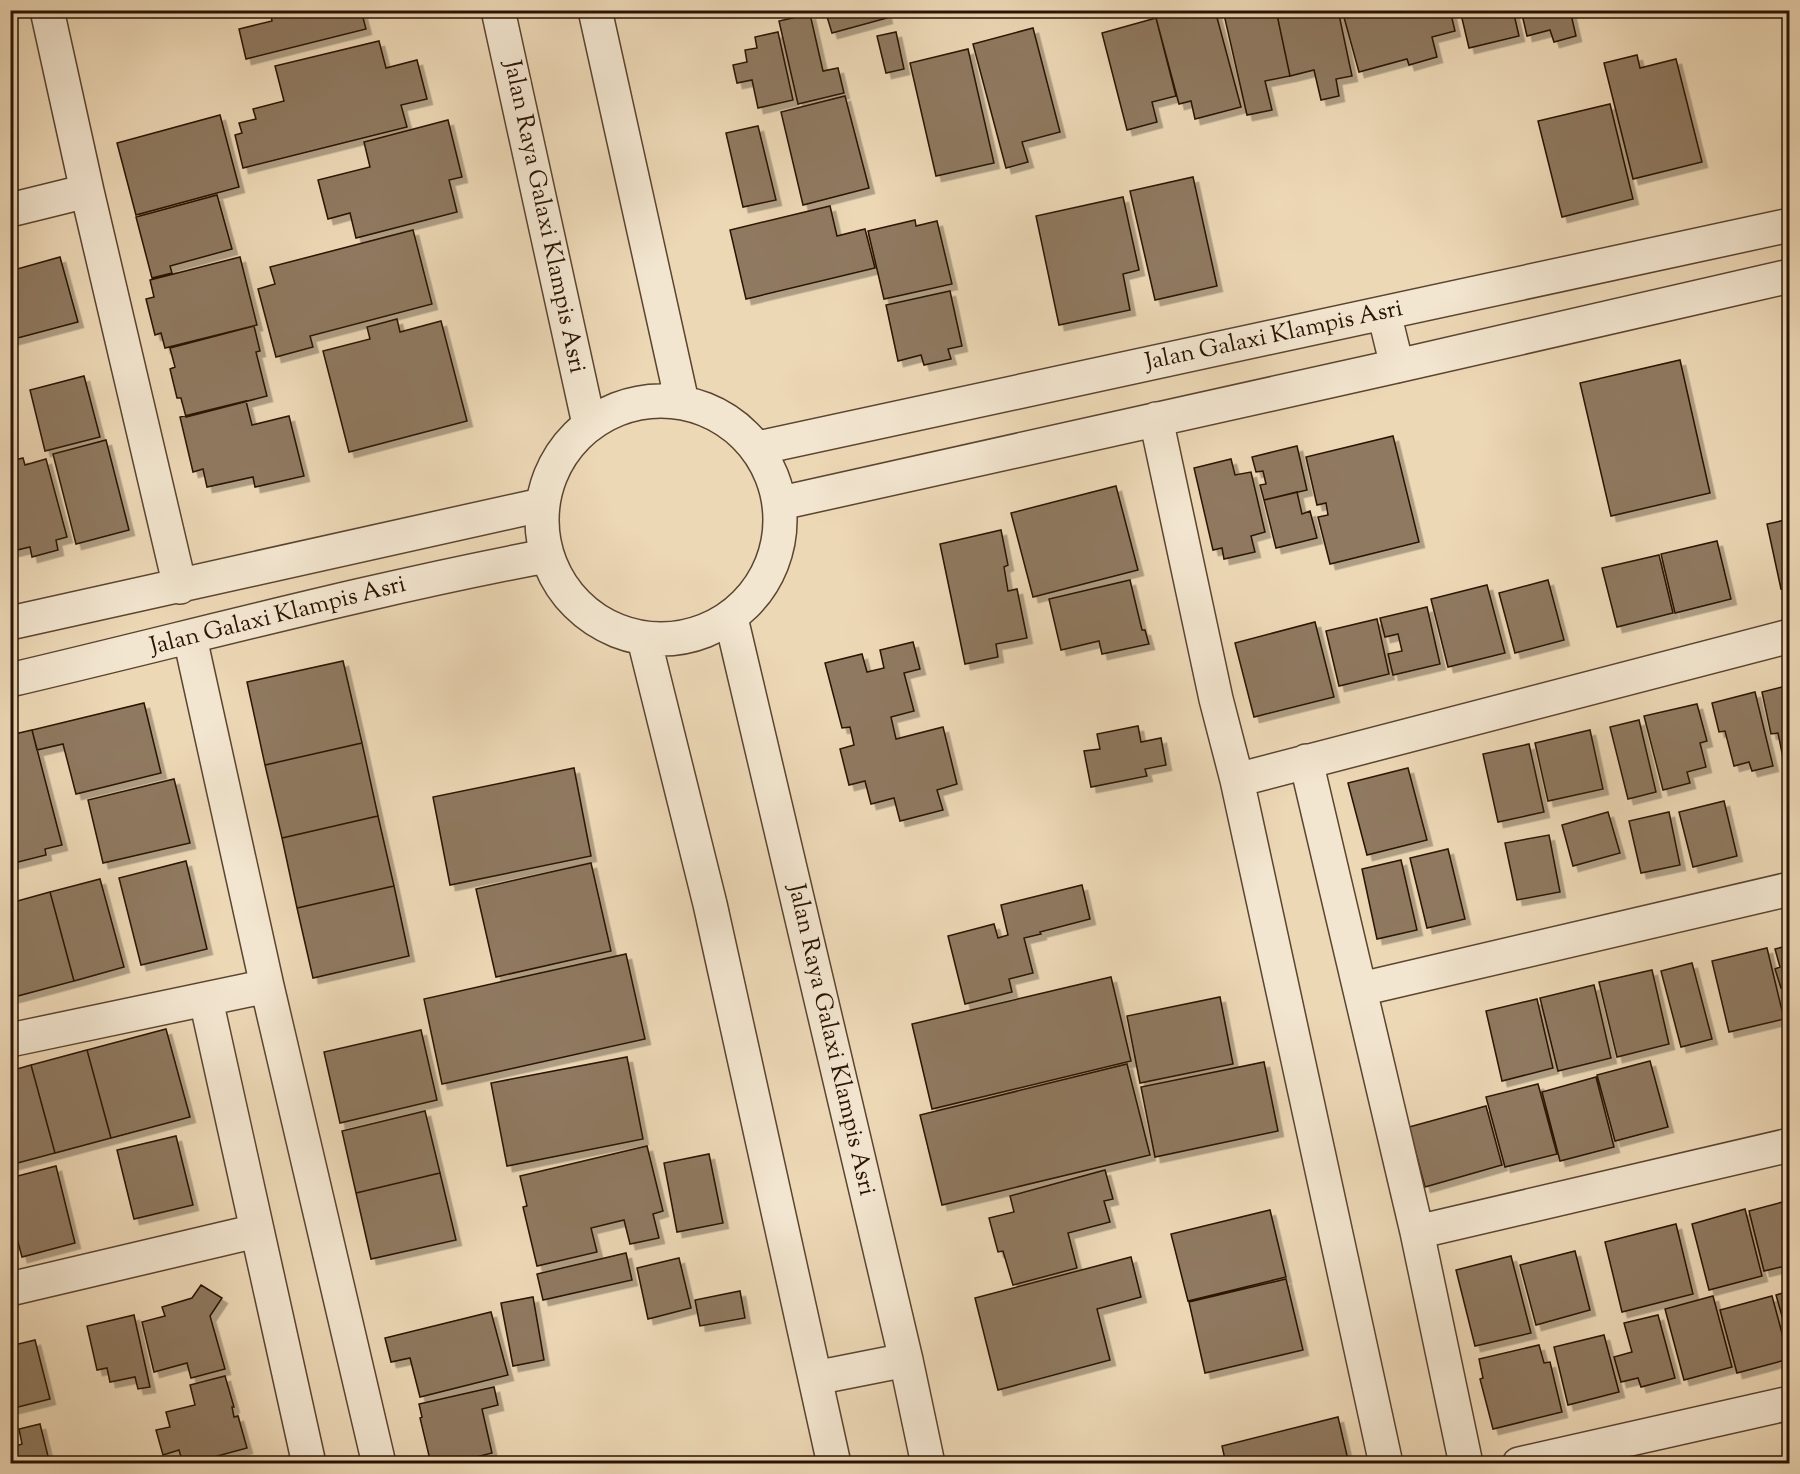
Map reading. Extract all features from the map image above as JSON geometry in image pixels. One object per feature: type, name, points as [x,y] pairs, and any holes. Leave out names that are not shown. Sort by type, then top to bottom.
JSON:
[{"type":"street","points":[[47,10],[180,587]]},
{"type":"street","name":"Jalan Raya Galaxi Klampis Asri","points":[[498,10],[589,424]]},
{"type":"street","points":[[595,10],[682,402]]},
{"type":"street","points":[[10,210],[87,191]]},
{"type":"street","name":"Jalan Galaxi Klampis Asri","points":[[758,448],[1790,225]]},
{"type":"street","points":[[781,503],[1790,276]]},
{"type":"street","points":[[1384,313],[1397,366]]},
{"type":"street","points":[[682,402],[725,418],[758,448],[773,475],[781,503],[779,547],[761,587],[731,618],[689,636],[644,639],[601,624],[567,595],[546,556],[541,531],[542,505],[557,460],[589,424],[633,403],[682,402]]},
{"type":"street","points":[[1156,419],[1386,1464]]},
{"type":"street","name":"Jalan Galaxi Klampis Asri","points":[[10,623],[542,505]]},
{"type":"street","name":"Jalan Galaxi Klampis Asri","points":[[10,680],[349,598],[546,556]]},
{"type":"street","name":"Jalan Raya Galaxi Klampis Asri","points":[[731,618],[906,1360],[928,1464]]},
{"type":"street","points":[[1237,780],[1790,636]]},
{"type":"street","points":[[190,638],[267,986],[379,1464]]},
{"type":"street","points":[[644,639],[710,904],[834,1464]]},
{"type":"street","points":[[1306,761],[1418,1232],[1466,1464]]},
{"type":"street","points":[[1361,989],[1790,889]]},
{"type":"street","points":[[10,1040],[267,986]]},
{"type":"street","points":[[206,1000],[309,1464]]},
{"type":"street","points":[[1418,1232],[1790,1145]]},
{"type":"street","points":[[10,1289],[256,1231]]},
{"type":"street","points":[[815,1378],[906,1360]]},
{"type":"street","points":[[1519,1464],[1790,1402]]},
{"type":"building","points":[[270,10],[361,10],[366,29],[246,59],[239,29],[272,21]]},
{"type":"building","points":[[825,10],[885,10],[887,18],[832,33]]},
{"type":"building","points":[[1187,10],[1215,10],[1241,107],[1195,119],[1191,101],[1179,104],[1156,18]]},
{"type":"building","points":[[1223,10],[1276,10],[1290,76],[1265,81],[1272,110],[1247,115]]},
{"type":"building","points":[[1276,10],[1338,10],[1352,76],[1336,79],[1339,96],[1321,100],[1314,70],[1290,76]]},
{"type":"building","points":[[1342,10],[1450,10],[1455,31],[1432,37],[1437,57],[1409,65],[1407,59],[1359,72]]},
{"type":"building","points":[[1460,10],[1513,10],[1519,36],[1469,48]]},
{"type":"building","points":[[1521,10],[1570,10],[1576,36],[1554,42],[1550,30],[1527,36]]},
{"type":"building","points":[[810,14],[823,71],[838,68],[844,93],[798,104],[779,21]]},
{"type":"building","points":[[1156,18],[1176,96],[1152,102],[1157,122],[1127,130],[1102,33]]},
{"type":"building","points":[[1033,28],[1060,132],[1022,142],[1028,162],[1006,168],[973,44]]},
{"type":"building","points":[[778,32],[793,100],[758,108],[752,80],[737,83],[733,65],[747,62],[745,50],[757,48],[755,37]]},
{"type":"building","points":[[896,32],[904,69],[886,73],[877,36]]},
{"type":"building","points":[[379,41],[386,68],[417,60],[427,99],[401,105],[407,127],[243,168],[235,135],[242,133],[239,123],[256,119],[253,109],[284,101],[275,66]]},
{"type":"building","points":[[968,49],[994,163],[936,176],[910,63]]},
{"type":"building","points":[[1637,55],[1640,68],[1676,59],[1702,162],[1633,179],[1604,63]]},
{"type":"building","points":[[845,96],[869,188],[803,205],[781,112]]},
{"type":"building","points":[[1610,104],[1633,199],[1562,217],[1538,121]]},
{"type":"building","points":[[220,115],[239,187],[136,215],[117,143]]},
{"type":"building","points":[[448,120],[462,177],[449,180],[457,212],[356,238],[350,213],[328,219],[318,180],[370,167],[364,142]]},
{"type":"building","points":[[758,126],[776,200],[743,207],[726,133]]},
{"type":"building","points":[[1193,177],[1217,286],[1155,300],[1130,191]]},
{"type":"building","points":[[217,195],[232,249],[170,266],[172,273],[152,278],[136,217]]},
{"type":"building","points":[[1123,197],[1139,270],[1123,274],[1130,310],[1059,325],[1036,216]]},
{"type":"building","points":[[830,206],[837,236],[865,229],[875,268],[746,299],[730,230]]},
{"type":"building","points":[[915,220],[916,226],[937,221],[952,284],[884,299],[868,231]]},
{"type":"building","points":[[413,230],[432,304],[310,336],[313,347],[276,357],[258,289],[275,284],[270,267]]},
{"type":"building","points":[[60,257],[78,322],[10,340],[10,271]]},
{"type":"building","points":[[240,257],[257,325],[165,348],[161,333],[155,335],[146,299],[154,297],[150,280]]},
{"type":"building","points":[[950,291],[962,346],[948,349],[951,359],[924,365],[921,355],[898,361],[886,305]]},
{"type":"building","points":[[397,319],[400,332],[441,321],[467,421],[349,452],[323,351],[370,339],[367,327]]},
{"type":"building","points":[[254,326],[260,351],[256,352],[267,396],[186,417],[181,398],[177,398],[170,369],[175,367],[170,348]]},
{"type":"building","points":[[1680,360],[1710,493],[1611,516],[1580,383]]},
{"type":"building","points":[[84,376],[100,437],[45,451],[30,390]]},
{"type":"building","points":[[246,401],[252,425],[289,416],[304,476],[255,487],[253,477],[207,487],[203,469],[193,472],[180,417]]},
{"type":"building","points":[[1393,436],[1419,542],[1330,564],[1318,517],[1328,515],[1326,503],[1317,505],[1306,457]]},
{"type":"building","points":[[106,440],[129,530],[76,544],[53,454]]},
{"type":"building","points":[[1297,446],[1307,490],[1264,500],[1260,485],[1266,484],[1263,471],[1256,472],[1252,457]]},
{"type":"building","points":[[23,458],[25,465],[46,459],[67,537],[56,540],[58,550],[32,557],[30,547],[13,551],[10,541],[10,461]]},
{"type":"building","points":[[1231,459],[1235,475],[1251,472],[1265,532],[1251,536],[1255,552],[1224,559],[1222,548],[1213,550],[1194,468]]},
{"type":"building","points":[[1116,486],[1138,570],[1033,597],[1011,513]]},
{"type":"building","points":[[1297,492],[1302,514],[1310,511],[1317,538],[1276,548],[1264,500]]},
{"type":"building","points":[[1790,519],[1790,587],[1781,589],[1767,524]]},
{"type":"building","points":[[1001,530],[1008,565],[1004,567],[1008,591],[1017,589],[1027,638],[996,644],[998,657],[965,664],[940,544]]},
{"type":"building","points":[[1717,541],[1731,599],[1675,613],[1661,554]]},
{"type":"building","points":[[1659,555],[1673,613],[1617,627],[1602,568]]},
{"type":"building","points":[[1130,580],[1142,630],[1145,630],[1149,644],[1102,654],[1099,641],[1061,650],[1049,599]]},
{"type":"building","points":[[1548,580],[1564,640],[1515,653],[1499,593]]},
{"type":"building","points":[[1487,585],[1505,653],[1448,667],[1431,599]]},
{"type":"building","points":[[1427,607],[1440,664],[1393,675],[1388,654],[1402,651],[1398,634],[1385,637],[1380,618]]},
{"type":"building","points":[[1377,619],[1389,674],[1339,686],[1326,631]]},
{"type":"building","points":[[1315,622],[1334,697],[1254,717],[1235,643]]},
{"type":"building","points":[[913,642],[920,669],[904,673],[914,711],[891,717],[896,739],[943,727],[957,784],[937,790],[943,810],[900,821],[894,798],[871,804],[865,781],[849,785],[840,749],[854,745],[850,727],[842,728],[825,663],[862,654],[867,672],[884,668],[880,650]]},
{"type":"building","points":[[343,661],[362,743],[265,765],[247,682]]},
{"type":"building","points":[[1790,685],[1790,762],[1784,763],[1778,733],[1771,734],[1762,692]]},
{"type":"building","points":[[1755,692],[1773,766],[1752,771],[1749,762],[1734,766],[1725,731],[1719,732],[1712,703]]},
{"type":"building","points":[[144,703],[161,773],[76,794],[63,744],[37,750],[32,730]]},
{"type":"building","points":[[1697,704],[1707,741],[1700,743],[1706,767],[1687,772],[1690,783],[1663,790],[1644,716]]},
{"type":"building","points":[[1639,720],[1656,792],[1628,799],[1610,727]]},
{"type":"building","points":[[1138,726],[1141,742],[1161,738],[1166,765],[1145,769],[1147,776],[1091,787],[1084,751],[1100,749],[1097,734]]},
{"type":"building","points":[[32,730],[62,845],[45,849],[46,855],[10,864],[10,735]]},
{"type":"building","points":[[1590,730],[1603,789],[1548,801],[1535,743]]},
{"type":"building","points":[[362,743],[378,816],[282,838],[265,765]]},
{"type":"building","points":[[1529,744],[1544,812],[1498,822],[1483,754]]},
{"type":"building","points":[[574,768],[591,856],[450,885],[433,797]]},
{"type":"building","points":[[1408,768],[1427,840],[1367,855],[1348,783]]},
{"type":"building","points":[[174,779],[190,843],[103,863],[88,800]]},
{"type":"building","points":[[1724,801],[1737,856],[1693,867],[1679,812]]},
{"type":"building","points":[[1608,812],[1620,853],[1573,866],[1562,825]]},
{"type":"building","points":[[1669,812],[1680,865],[1641,873],[1629,821]]},
{"type":"building","points":[[378,816],[394,886],[297,908],[282,838]]},
{"type":"building","points":[[1549,835],[1560,892],[1517,900],[1505,843]]},
{"type":"building","points":[[1448,849],[1465,919],[1427,928],[1410,858]]},
{"type":"building","points":[[1401,860],[1417,930],[1377,939],[1362,869]]},
{"type":"building","points":[[186,861],[207,949],[141,965],[119,878]]},
{"type":"building","points":[[591,863],[611,951],[496,977],[476,889]]},
{"type":"building","points":[[100,879],[124,967],[74,981],[50,892]]},
{"type":"building","points":[[1082,885],[1090,919],[1024,938],[1033,973],[1009,979],[1012,992],[965,1004],[948,936],[994,924],[998,938],[1008,935],[1001,905]]},
{"type":"building","points":[[394,886],[409,956],[313,978],[297,908]]},
{"type":"building","points":[[50,892],[74,981],[14,997],[10,985],[10,903]]},
{"type":"building","points":[[1790,945],[1790,1003],[1785,987],[1781,988],[1775,969],[1780,967],[1775,949]]},
{"type":"building","points":[[1767,948],[1784,1019],[1729,1032],[1712,961]]},
{"type":"building","points":[[626,954],[645,1039],[442,1084],[424,999]]},
{"type":"building","points":[[1692,963],[1712,1039],[1681,1047],[1661,971]]},
{"type":"building","points":[[1652,970],[1669,1044],[1617,1057],[1599,982]]},
{"type":"building","points":[[1111,977],[1131,1061],[932,1109],[912,1024]]},
{"type":"building","points":[[1594,985],[1611,1058],[1558,1071],[1540,998]]},
{"type":"building","points":[[1220,997],[1233,1064],[1140,1083],[1127,1016]]},
{"type":"building","points":[[1537,999],[1553,1068],[1502,1081],[1486,1011]]},
{"type":"building","points":[[166,1029],[190,1117],[111,1138],[87,1050]]},
{"type":"building","points":[[421,1030],[437,1100],[340,1123],[324,1052]]},
{"type":"building","points":[[87,1050],[111,1138],[55,1153],[31,1065]]},
{"type":"building","points":[[627,1057],[643,1139],[507,1166],[491,1083]]},
{"type":"building","points":[[1650,1061],[1668,1127],[1615,1141],[1597,1075]]},
{"type":"building","points":[[1264,1062],[1278,1131],[1155,1157],[1141,1087]]},
{"type":"building","points":[[1127,1064],[1150,1155],[942,1205],[920,1115]]},
{"type":"building","points":[[31,1065],[55,1153],[10,1165],[10,1071]]},
{"type":"building","points":[[1596,1077],[1614,1147],[1560,1161],[1542,1092]]},
{"type":"building","points":[[1538,1084],[1557,1154],[1505,1167],[1486,1097]]},
{"type":"building","points":[[1486,1106],[1502,1165],[1425,1187],[1409,1127]]},
{"type":"building","points":[[425,1111],[440,1173],[356,1193],[342,1131]]},
{"type":"building","points":[[176,1136],[193,1205],[134,1219],[117,1150]]},
{"type":"building","points":[[647,1146],[663,1211],[653,1214],[659,1238],[630,1244],[624,1220],[591,1228],[597,1252],[537,1266],[523,1207],[527,1206],[520,1176]]},
{"type":"building","points":[[709,1154],[723,1223],[677,1232],[664,1163]]},
{"type":"building","points":[[56,1166],[75,1243],[22,1257],[10,1213],[10,1178]]},
{"type":"building","points":[[1105,1170],[1113,1199],[1104,1201],[1110,1222],[1068,1233],[1077,1268],[1013,1285],[1003,1251],[998,1252],[989,1218],[1014,1212],[1010,1196]]},
{"type":"building","points":[[440,1173],[456,1240],[371,1259],[356,1193]]},
{"type":"building","points":[[1790,1200],[1790,1265],[1764,1271],[1749,1211]]},
{"type":"building","points":[[1745,1209],[1762,1276],[1709,1290],[1692,1224]]},
{"type":"building","points":[[1270,1210],[1286,1277],[1188,1301],[1171,1234]]},
{"type":"building","points":[[1676,1224],[1693,1294],[1622,1312],[1605,1242]]},
{"type":"building","points":[[1575,1251],[1590,1310],[1536,1325],[1520,1265]]},
{"type":"building","points":[[626,1253],[632,1280],[543,1300],[537,1274]]},
{"type":"building","points":[[1511,1256],[1531,1333],[1475,1346],[1456,1270]]},
{"type":"building","points":[[1131,1257],[1141,1297],[1097,1309],[1110,1360],[998,1390],[975,1298]]},
{"type":"building","points":[[679,1258],[691,1308],[648,1319],[637,1268]]},
{"type":"building","points":[[1286,1279],[1303,1350],[1205,1373],[1189,1302]]},
{"type":"building","points":[[201,1285],[222,1298],[210,1316],[225,1369],[191,1378],[187,1363],[154,1372],[142,1322],[165,1316],[162,1307],[192,1298]]},
{"type":"building","points":[[740,1291],[745,1318],[700,1326],[695,1300]]},
{"type":"building","points":[[1790,1291],[1790,1344],[1776,1295]]},
{"type":"building","points":[[1713,1296],[1732,1367],[1684,1380],[1665,1309]]},
{"type":"building","points":[[1772,1296],[1789,1359],[1737,1373],[1720,1310]]},
{"type":"building","points":[[533,1297],[544,1360],[513,1366],[501,1303]]},
{"type":"building","points":[[491,1312],[508,1375],[420,1397],[410,1358],[391,1362],[385,1338]]},
{"type":"building","points":[[134,1315],[150,1387],[138,1389],[135,1377],[110,1382],[107,1368],[97,1370],[87,1326]]},
{"type":"building","points":[[1658,1315],[1675,1378],[1641,1387],[1638,1378],[1621,1382],[1614,1357],[1632,1352],[1624,1323]]},
{"type":"building","points":[[1604,1335],[1619,1392],[1568,1405],[1554,1347]]},
{"type":"building","points":[[35,1340],[50,1399],[10,1409],[10,1346]]},
{"type":"building","points":[[1539,1345],[1544,1363],[1550,1362],[1562,1412],[1493,1429],[1480,1379],[1483,1378],[1479,1359]]},
{"type":"building","points":[[225,1376],[234,1407],[232,1407],[234,1417],[238,1416],[247,1448],[188,1464],[183,1464],[179,1450],[163,1455],[156,1430],[170,1427],[166,1412],[195,1405],[190,1385]]},
{"type":"building","points":[[494,1387],[498,1405],[482,1409],[492,1453],[449,1464],[431,1464],[419,1404]]},
{"type":"building","points":[[1338,1417],[1349,1464],[1226,1464],[1222,1446]]},
{"type":"building","points":[[40,1424],[50,1464],[10,1464],[10,1448],[22,1444],[19,1429]]}]
